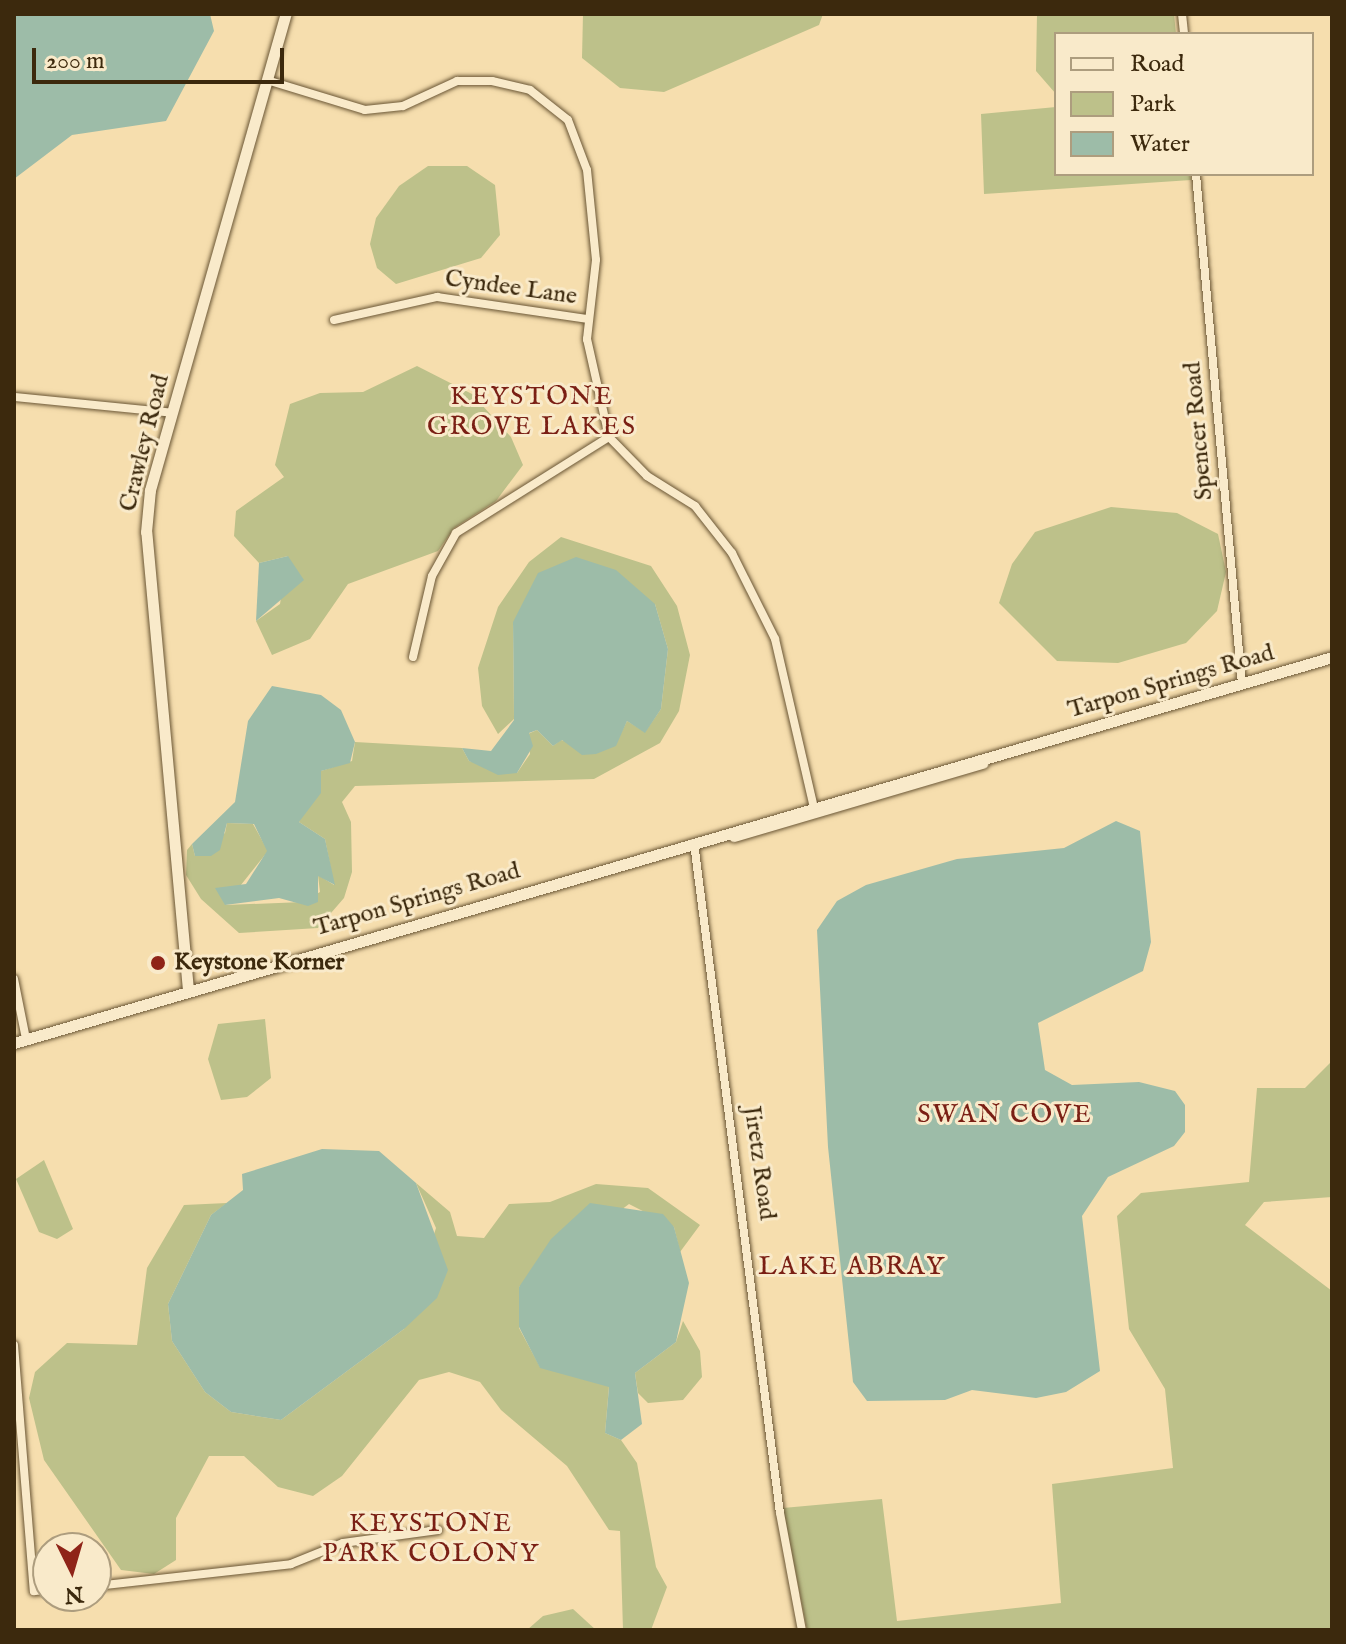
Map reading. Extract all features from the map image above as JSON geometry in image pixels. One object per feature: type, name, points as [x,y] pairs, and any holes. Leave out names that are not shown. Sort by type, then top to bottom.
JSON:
[{"type":"main road","name":"Crawley Road","points":[[188,990],[146,532],[173,413],[270,81],[286,14]]},
{"type":"main road","name":"Tarpon Springs Road","points":[[20,1041],[1332,657]]},
{"type":"street","points":[[270,81],[365,110],[403,106],[457,81],[492,81],[552,102],[568,120],[587,170],[596,260],[588,319],[591,374],[609,437],[647,476],[695,506],[732,553],[775,639],[814,808]]},
{"type":"street","name":"Spencer Road","points":[[1196,176],[1242,684]]},
{"type":"street","name":"Cyndee Lane","points":[[334,320],[437,297],[588,319]]},
{"type":"street","points":[[14,397],[173,413]]},
{"type":"street","points":[[413,657],[432,576],[456,533],[609,437]]},
{"type":"street","name":"Jiretz Road","points":[[694,843],[779,1505],[802,1630]]},
{"type":"street","points":[[14,979],[20,1041]]},
{"type":"street","points":[[14,1345],[32,1566]]},
{"type":"street","points":[[112,1584],[291,1564],[343,1543],[438,1530]]},
{"type":"green space","points":[[583,14],[823,14],[819,25],[664,92],[620,88],[582,58]]},
{"type":"green space","points":[[1037,14],[1174,14],[1176,32],[1054,32],[1054,92],[1036,71]]},
{"type":"green space","points":[[1054,107],[1054,176],[1190,176],[1191,180],[984,194],[981,114]]},
{"type":"green space","points":[[428,166],[467,166],[495,185],[500,235],[481,258],[396,284],[377,268],[370,244],[376,218],[399,186]]},
{"type":"green space","points":[[417,366],[472,394],[511,437],[523,465],[496,501],[454,528],[438,551],[348,584],[310,639],[272,655],[256,621],[280,604],[288,556],[259,563],[234,536],[236,511],[284,477],[275,465],[290,404],[320,393],[363,392]]},
{"type":"green space","points":[[1111,507],[1177,513],[1218,534],[1226,572],[1217,611],[1186,643],[1118,663],[1057,661],[999,603],[1012,564],[1035,532]]},
{"type":"green space","points":[[561,537],[651,566],[677,606],[690,655],[679,711],[660,743],[594,779],[355,786],[342,802],[351,822],[352,872],[344,898],[318,928],[239,933],[201,899],[186,875],[187,850],[192,844],[195,856],[225,833],[227,823],[253,824],[268,851],[225,905],[303,902],[320,892],[318,875],[334,885],[325,839],[299,822],[321,771],[352,761],[355,742],[462,748],[469,761],[517,773],[530,754],[528,734],[537,730],[553,746],[561,740],[591,749],[619,737],[627,721],[645,732],[661,709],[668,649],[655,604],[513,622],[514,719],[498,734],[482,706],[478,668],[498,607],[529,562]]},
{"type":"green space","points":[[265,1019],[271,1078],[247,1097],[221,1100],[208,1059],[218,1024]]},
{"type":"green space","points":[[1332,1061],[1332,1197],[1264,1202],[1245,1225],[1332,1291],[1332,1630],[807,1630],[783,1508],[882,1499],[897,1621],[1061,1603],[1052,1484],[1173,1468],[1165,1389],[1129,1329],[1117,1216],[1141,1193],[1249,1182],[1257,1088],[1305,1088]]},
{"type":"green space","points":[[44,1160],[73,1229],[57,1239],[39,1232],[16,1179]]},
{"type":"green space","points":[[416,1183],[450,1212],[457,1236],[484,1238],[509,1204],[550,1202],[596,1184],[648,1188],[700,1225],[680,1252],[674,1227],[629,1204],[519,1287],[519,1328],[540,1367],[609,1386],[605,1433],[621,1440],[637,1463],[656,1567],[667,1587],[651,1630],[623,1630],[620,1531],[609,1530],[567,1466],[501,1410],[480,1382],[449,1372],[419,1380],[342,1476],[313,1496],[278,1487],[244,1456],[209,1456],[176,1518],[176,1560],[154,1574],[121,1570],[112,1557],[112,1532],[94,1532],[44,1460],[29,1398],[35,1372],[67,1343],[137,1345],[147,1268],[184,1205],[227,1203],[211,1215],[168,1304],[172,1341],[205,1392],[231,1412],[281,1420],[404,1329],[436,1228]]},
{"type":"green space","points":[[683,1321],[700,1351],[702,1377],[683,1400],[648,1403],[638,1393],[635,1373],[676,1342]]},
{"type":"green space","points":[[573,1609],[596,1630],[527,1630],[543,1616]]},
{"type":"water","points":[[14,14],[210,14],[214,31],[166,121],[72,135],[14,179]]},
{"type":"water","points":[[288,556],[304,580],[256,621],[259,563]]},
{"type":"water","points":[[576,557],[616,570],[655,604],[668,649],[661,709],[645,733],[627,721],[616,746],[596,754],[582,755],[562,740],[553,746],[537,730],[529,733],[533,746],[517,773],[498,775],[469,761],[462,748],[491,751],[514,720],[513,622],[538,573]]},
{"type":"water","points":[[272,686],[321,695],[341,710],[355,742],[350,763],[321,771],[321,793],[299,822],[325,839],[335,885],[318,876],[318,902],[308,906],[279,898],[225,905],[215,888],[246,884],[267,851],[254,824],[227,823],[220,850],[211,856],[195,856],[192,844],[235,802],[248,721]]},
{"type":"water","points":[[1116,821],[1140,831],[1151,942],[1143,971],[1038,1023],[1045,1070],[1072,1085],[1139,1082],[1175,1091],[1185,1105],[1185,1132],[1174,1146],[1108,1177],[1082,1216],[1100,1371],[1066,1392],[1036,1398],[972,1390],[945,1400],[867,1401],[853,1382],[828,1147],[817,930],[837,901],[866,885],[957,859],[1064,848]]},
{"type":"water","points":[[322,1149],[379,1151],[416,1183],[448,1270],[437,1298],[404,1329],[281,1420],[231,1412],[205,1392],[172,1341],[168,1304],[211,1215],[243,1190],[242,1174]]},
{"type":"water","points":[[590,1203],[663,1214],[674,1227],[689,1283],[676,1342],[635,1373],[642,1424],[621,1440],[605,1433],[609,1387],[540,1368],[519,1327],[519,1287],[551,1239]]},
{"type":"place","name":"Keystone Korner","points":[[158,963]]},
{"type":"district","name":"KEYSTONE GROVE LAKES","points":[[532,412]]},
{"type":"district","name":"SWAN COVE","points":[[1005,1115]]},
{"type":"district","name":"LAKE ABRAY","points":[[852,1267]]},
{"type":"district","name":"KEYSTONE PARK COLONY","points":[[431,1539]]}]
